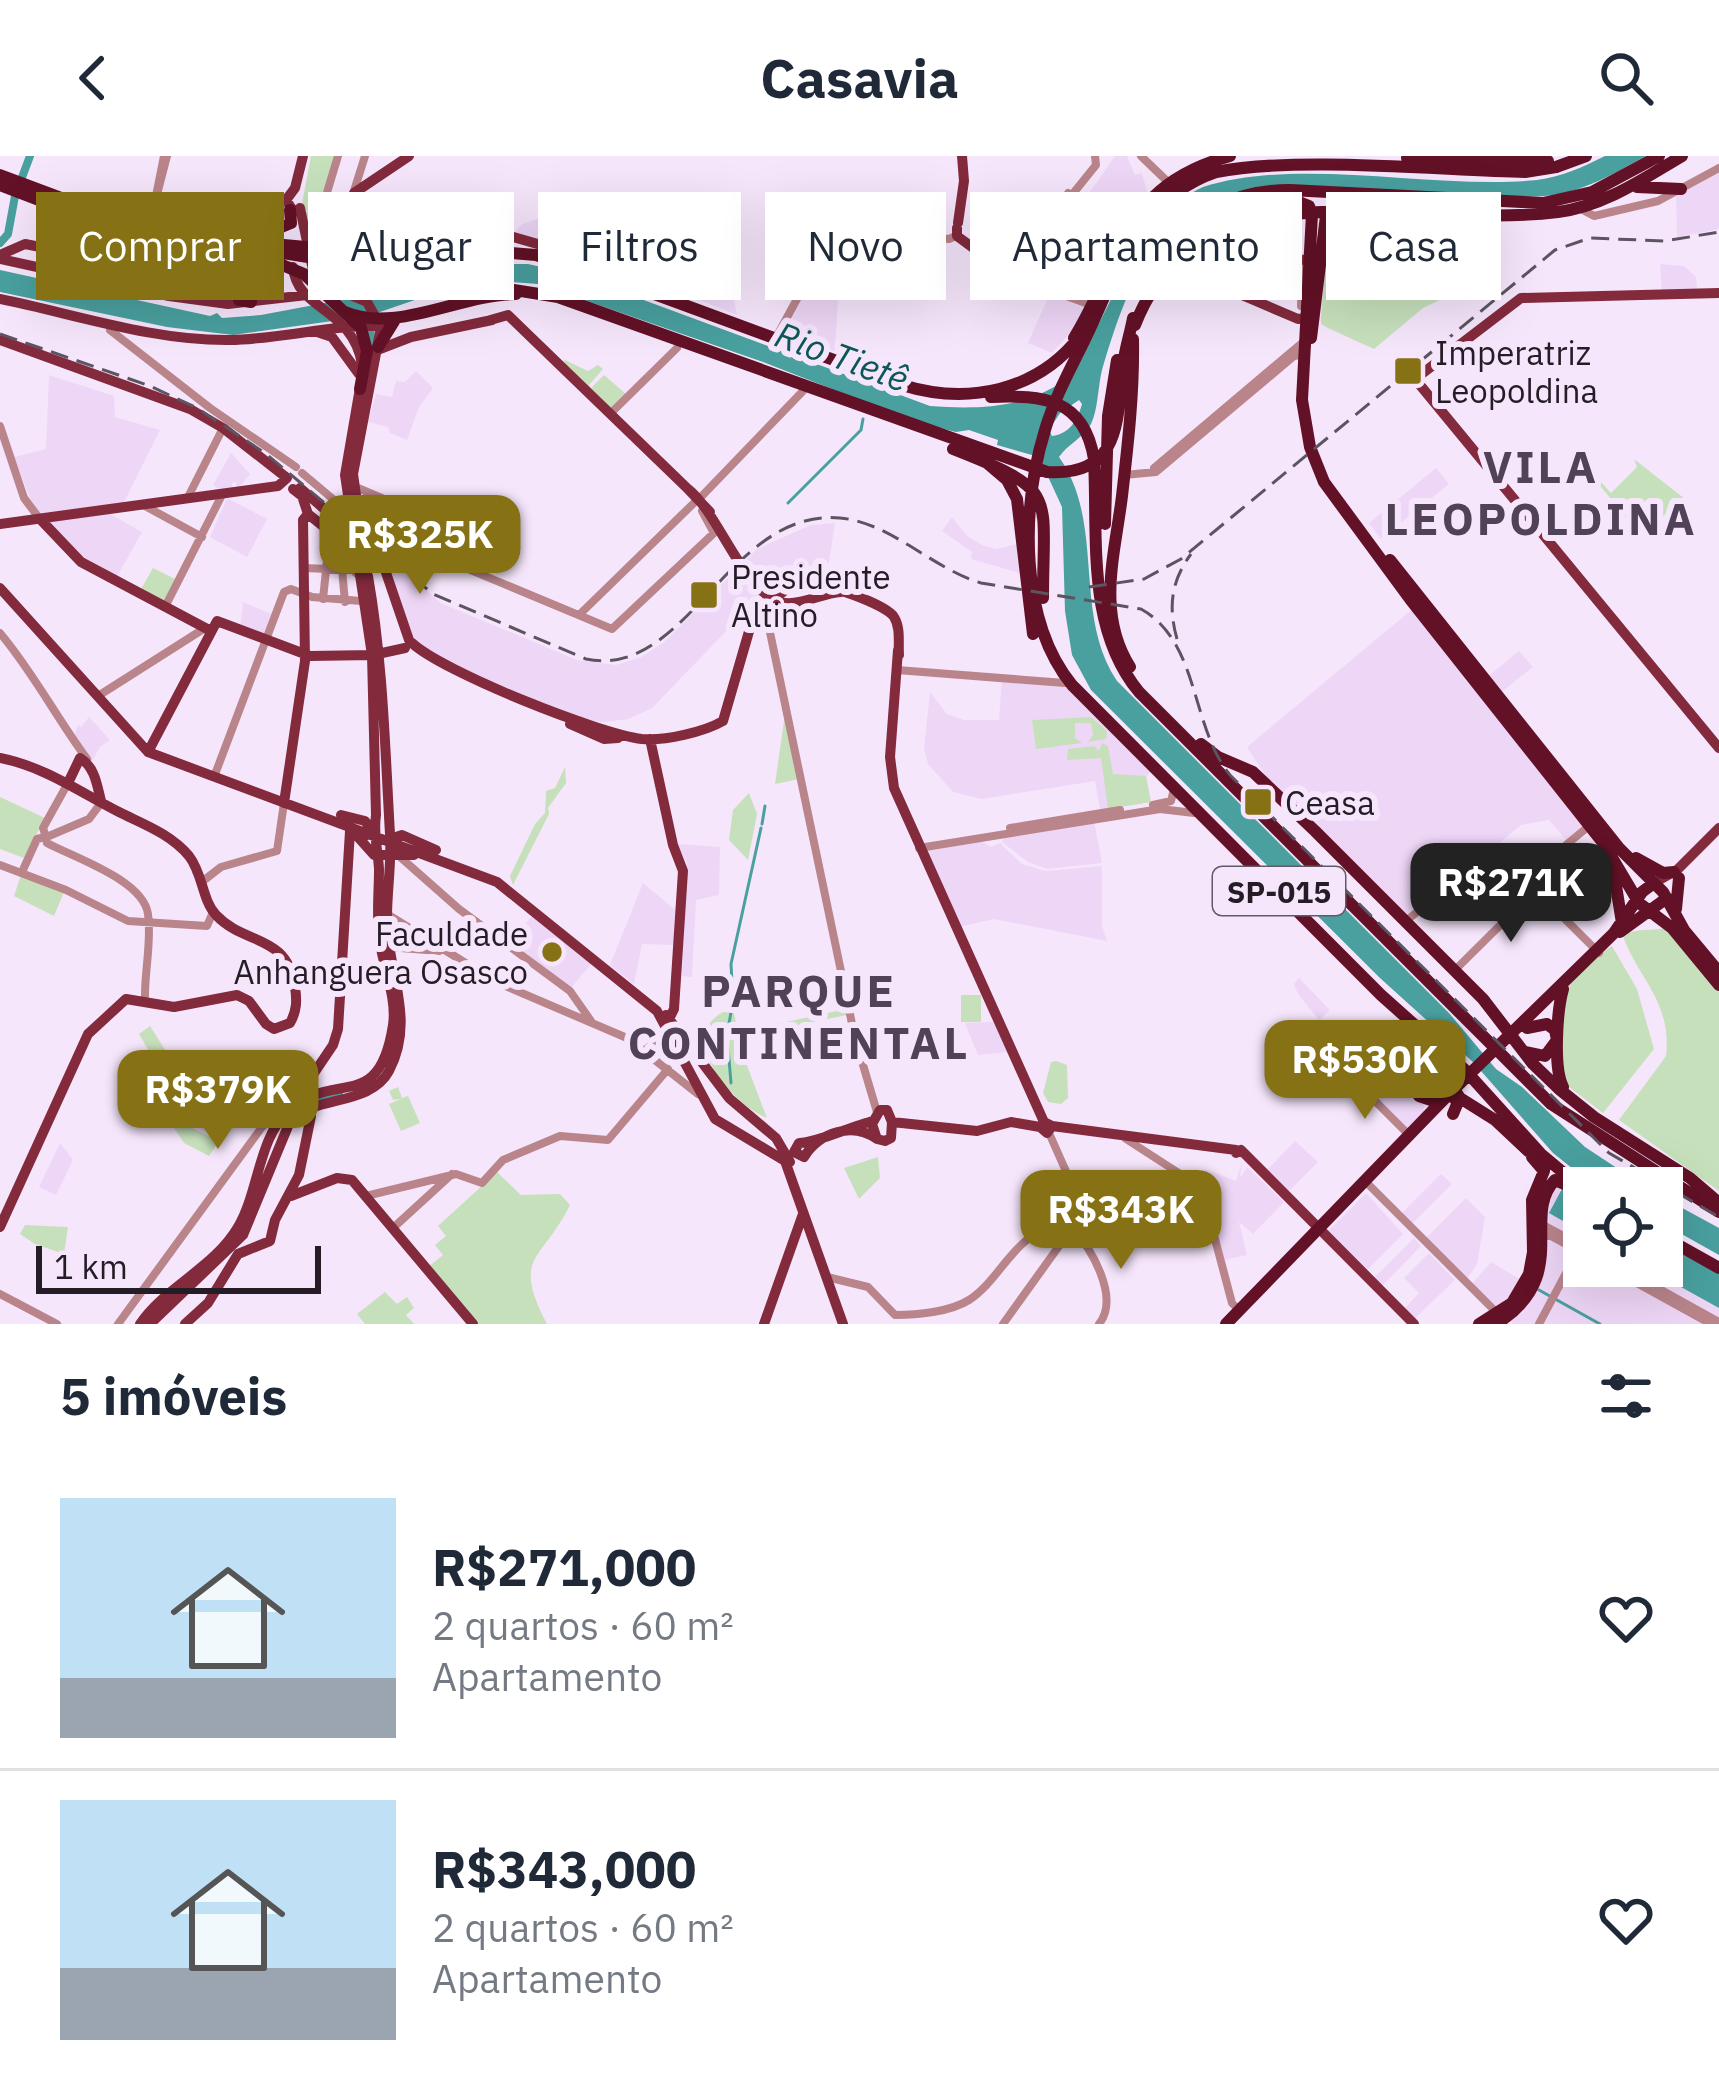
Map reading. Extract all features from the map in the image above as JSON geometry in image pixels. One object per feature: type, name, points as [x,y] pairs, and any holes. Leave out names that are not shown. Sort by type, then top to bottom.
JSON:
[{"type":"highway","points":[[1334,156],[1466,165],[1573,156]]},
{"type":"highway","points":[[1348,156],[1513,162]]},
{"type":"highway","name":"SP-015","points":[[1168,192],[1173,186],[1249,164],[1311,160],[1526,172],[1586,156]]},
{"type":"highway","points":[[1589,207],[1671,156]]},
{"type":"highway","points":[[1501,208],[1589,207],[1624,190],[1671,156]]},
{"type":"highway","name":"SP-015","points":[[1501,203],[1565,200],[1671,156]]},
{"type":"highway","points":[[1173,186],[1238,158]]},
{"type":"highway","points":[[908,388],[974,395],[1022,381],[1060,358],[1081,335],[1120,250],[1142,218],[1183,181],[1204,170],[1238,158],[1372,160]]},
{"type":"highway","points":[[0,171],[16,189],[110,213],[308,247]]},
{"type":"highway","points":[[1565,200],[1604,192],[1646,171]]},
{"type":"highway","points":[[1544,209],[1598,196],[1646,171]]},
{"type":"highway","points":[[1624,190],[1647,185],[1681,189]]},
{"type":"highway","points":[[1302,202],[1311,210],[1307,256],[1316,264],[1303,414],[1316,466],[1332,496],[1450,649],[1610,846],[1637,899]]},
{"type":"highway","points":[[284,227],[292,221],[294,206]]},
{"type":"highway","points":[[1310,314],[1326,216]]},
{"type":"highway","points":[[514,288],[574,302],[672,349],[729,364]]},
{"type":"highway","points":[[370,339],[400,314],[454,298],[497,291],[518,294],[619,322],[1009,464]]},
{"type":"highway","points":[[345,312],[374,321],[402,320],[470,300],[518,294]]},
{"type":"highway","points":[[241,300],[251,302]]},
{"type":"highway","points":[[333,300],[370,339],[366,392]]},
{"type":"highway","points":[[671,300],[908,388],[946,398],[1028,396],[1052,401],[1072,413],[1084,428],[1094,459],[1105,633],[1117,657]]},
{"type":"highway","points":[[693,300],[916,385],[968,391],[997,386],[1038,367],[1088,322]]},
{"type":"highway","points":[[1022,381],[1065,349],[1088,322],[1093,300]]},
{"type":"highway","name":"SP-015","points":[[1096,300],[1047,423],[1035,476],[1032,555],[1044,642],[1063,674],[1171,787],[1418,1030],[1468,1072],[1563,1174]]},
{"type":"highway","name":"SP-015","points":[[1139,300],[1127,323],[1111,388],[1110,544],[1104,597],[1117,657],[1144,697],[1568,1118],[1716,1203]]},
{"type":"highway","name":"SP-015","points":[[1120,414],[1124,358],[1141,300]]},
{"type":"highway","points":[[1117,657],[1110,544],[1120,414],[1133,338],[1147,300]]},
{"type":"highway","points":[[619,322],[1049,476],[1082,472],[1113,449],[1123,431],[1120,414]]},
{"type":"highway","points":[[1110,544],[1126,473],[1133,338]]},
{"type":"highway","points":[[886,421],[1020,478],[1041,502],[1046,520],[1046,634],[1062,666],[1096,708]]},
{"type":"highway","points":[[987,463],[1010,483],[1017,499],[1029,617],[1042,654]]},
{"type":"highway","points":[[1372,546],[1523,727],[1589,826],[1658,897],[1714,972]]},
{"type":"highway","points":[[1032,555],[1032,612],[1047,675],[1065,683],[1171,787],[1433,1055],[1457,1095],[1495,1120],[1544,1170],[1538,1198],[1539,1229],[1524,1291],[1495,1319],[1479,1324]]},
{"type":"highway","points":[[1111,605],[1123,656],[1168,712],[1212,754],[1253,772],[1521,1033],[1568,1097],[1690,1178],[1716,1203]]},
{"type":"highway","points":[[1450,649],[1478,679],[1484,677]]},
{"type":"highway","points":[[1489,698],[1495,696],[1523,727]]},
{"type":"highway","points":[[1144,697],[1168,712]]},
{"type":"highway","points":[[1610,846],[1676,875],[1673,920]]},
{"type":"highway","points":[[1610,846],[1624,926]]},
{"type":"highway","points":[[1280,892],[1334,954]]},
{"type":"highway","points":[[1637,899],[1658,897]]},
{"type":"highway","points":[[1637,899],[1658,897]]},
{"type":"highway","points":[[1658,897],[1673,920]]},
{"type":"highway","points":[[1521,1033],[1545,1001],[1658,897]]},
{"type":"highway","points":[[1624,926],[1637,899]]},
{"type":"highway","points":[[1624,926],[1673,920]]},
{"type":"highway","points":[[1318,1231],[1598,951]]},
{"type":"highway","points":[[1563,989],[1556,1065],[1568,1097]]},
{"type":"highway","points":[[1483,999],[1507,1018],[1545,1001]]},
{"type":"highway","points":[[1433,1055],[1447,1101]]},
{"type":"highway","points":[[1419,1096],[1480,1112]]},
{"type":"highway","points":[[1233,1314],[1430,1123],[1447,1101]]},
{"type":"highway","points":[[1519,1143],[1563,1177]]},
{"type":"highway","points":[[1538,1198],[1553,1180],[1563,1184]]},
{"type":"highway","points":[[1683,1248],[1719,1268]]},
{"type":"main road","points":[[225,303],[298,294],[305,288],[294,206],[306,156]]},
{"type":"main road","points":[[356,192],[359,185],[409,156]]},
{"type":"main road","points":[[962,156],[956,233],[970,244]]},
{"type":"main road","points":[[1173,186],[1188,169],[1218,156]]},
{"type":"main road","points":[[294,206],[308,242]]},
{"type":"main road","points":[[308,242],[293,265],[300,290],[308,296]]},
{"type":"main road","points":[[0,257],[25,244],[36,246]]},
{"type":"main road","points":[[1302,256],[1307,256]]},
{"type":"main road","points":[[0,257],[169,296],[225,303],[308,294]]},
{"type":"main road","points":[[1719,293],[1523,298],[1415,379],[1719,748]]},
{"type":"main road","points":[[0,298],[196,339],[254,339],[309,331],[370,339],[402,320]]},
{"type":"main road","points":[[314,300],[370,339]]},
{"type":"main road","points":[[359,300],[370,305],[381,327],[357,368],[366,392],[352,537],[388,572],[407,644]]},
{"type":"main road","points":[[1264,300],[1310,314]]},
{"type":"main road","points":[[309,331],[400,340],[509,315],[702,504],[759,589],[777,601],[797,603],[824,589]]},
{"type":"main road","points":[[400,340],[392,334],[402,320]]},
{"type":"main road","points":[[0,341],[178,404],[355,515]]},
{"type":"main road","points":[[355,515],[340,472],[366,392]]},
{"type":"main road","points":[[150,1324],[239,1240],[256,1211],[289,1123],[305,1101],[338,1031],[375,829],[380,752],[376,654],[360,587],[346,489],[362,431]]},
{"type":"main road","points":[[350,443],[353,487],[379,635],[392,645],[407,644],[581,727]]},
{"type":"main road","points":[[0,524],[229,495],[294,480]]},
{"type":"main road","points":[[294,480],[308,514],[365,550],[378,570],[407,644],[435,665],[609,735],[653,741],[717,727],[728,713],[749,632],[768,615],[777,596],[797,585],[841,592],[894,616],[898,650],[891,775],[1048,1128]]},
{"type":"main road","points":[[702,504],[714,512],[731,539],[724,544],[715,536]]},
{"type":"main road","points":[[285,801],[305,654],[303,520],[308,514]]},
{"type":"main road","points":[[40,519],[80,562],[211,627],[305,654],[376,654],[407,644]]},
{"type":"main road","points":[[360,587],[365,550]]},
{"type":"main road","points":[[376,654],[378,570]]},
{"type":"main road","points":[[0,585],[149,754],[493,874],[674,1018],[729,1098],[790,1147],[844,1324]]},
{"type":"main road","points":[[768,615],[830,596],[859,598]]},
{"type":"main road","points":[[149,754],[211,627]]},
{"type":"main road","points":[[653,741],[683,864],[674,1018],[695,1089],[716,1120],[764,1145],[790,1147],[870,1121],[887,1110],[892,1127],[887,1141],[877,1139],[870,1121]]},
{"type":"main road","points":[[0,758],[40,768],[179,846],[207,883],[213,912],[235,930],[274,946],[287,963],[297,991],[294,1018],[278,1029],[266,1024],[248,1000],[234,995],[174,1007],[126,999],[87,1037],[0,1227]]},
{"type":"main road","points":[[68,783],[83,759]]},
{"type":"main road","points":[[83,759],[101,799]]},
{"type":"main road","points":[[140,1324],[158,1301],[236,1230],[278,1122],[305,1101],[380,1082],[396,1051],[403,1015],[386,951],[394,841],[400,835],[332,818]]},
{"type":"main road","points":[[346,1093],[381,1068],[391,1016],[386,951],[393,858],[375,829]]},
{"type":"main road","points":[[375,829],[507,883]]},
{"type":"main road","points":[[1658,897],[1719,831]]},
{"type":"main road","points":[[393,858],[447,860]]},
{"type":"main road","points":[[1658,897],[1676,875]]},
{"type":"main road","points":[[681,1054],[698,1079],[704,1078],[705,1068]]},
{"type":"main road","points":[[185,1324],[208,1303],[238,1254],[271,1241],[275,1220],[295,1193],[305,1101]]},
{"type":"main road","points":[[892,1127],[971,1132],[1011,1122],[1234,1150]]},
{"type":"main road","points":[[1048,1128],[1234,1150],[1406,1319]]},
{"type":"main road","points":[[790,1147],[803,1214],[831,1278]]},
{"type":"main road","points":[[295,1193],[342,1177],[352,1180],[473,1324]]},
{"type":"main road","points":[[764,1324],[803,1214]]},
{"type":"street","points":[[165,156],[154,206],[165,156]]},
{"type":"street","points":[[327,192],[338,156]]},
{"type":"street","points":[[359,185],[364,156]]},
{"type":"street","points":[[1141,156],[1173,186]]},
{"type":"street","points":[[1073,192],[1096,160]]},
{"type":"street","points":[[1589,207],[1644,206],[1719,167]]},
{"type":"street","points":[[778,334],[835,228],[956,233]]},
{"type":"street","points":[[1305,366],[1310,314],[1307,256]]},
{"type":"street","points":[[1077,300],[1091,305]]},
{"type":"street","points":[[112,322],[110,330],[242,429],[294,480],[355,515],[613,628],[715,536]]},
{"type":"street","points":[[125,342],[129,326]]},
{"type":"street","points":[[1268,376],[1304,341]]},
{"type":"street","points":[[610,414],[672,349]]},
{"type":"street","points":[[1126,473],[1149,474],[1296,355],[1305,366]]},
{"type":"street","points":[[579,614],[702,504],[803,391]]},
{"type":"street","points":[[0,426],[24,498],[40,519]]},
{"type":"street","points":[[187,498],[223,429]]},
{"type":"street","points":[[165,607],[229,495]]},
{"type":"street","points":[[355,515],[384,499],[355,515]]},
{"type":"street","points":[[141,504],[202,537]]},
{"type":"street","points":[[323,599],[330,532]]},
{"type":"street","points":[[304,568],[342,569],[360,587],[345,602]]},
{"type":"street","points":[[342,569],[345,602]]},
{"type":"street","points":[[215,776],[284,592],[291,589],[304,596],[345,602]]},
{"type":"street","points":[[768,615],[870,1121]]},
{"type":"street","points":[[99,695],[211,627]]},
{"type":"street","points":[[0,632],[34,673],[44,700],[83,759]]},
{"type":"street","points":[[897,667],[1047,675]]},
{"type":"street","points":[[68,783],[43,828],[48,840],[134,889],[146,904],[145,1003]]},
{"type":"street","points":[[1151,808],[1171,801],[1171,787]]},
{"type":"street","points":[[22,872],[48,840],[89,819],[101,799]]},
{"type":"street","points":[[207,883],[220,867],[277,851],[285,801]]},
{"type":"street","points":[[922,844],[1151,808],[1194,813]]},
{"type":"street","points":[[1455,970],[1562,863],[1566,845],[1589,826]]},
{"type":"street","points":[[1406,921],[1495,849],[1598,951]]},
{"type":"street","points":[[393,858],[565,987],[592,1022]]},
{"type":"street","points":[[0,865],[117,917],[207,926],[213,912]]},
{"type":"street","points":[[387,914],[438,950],[527,999],[547,1002],[627,1038],[695,1089]]},
{"type":"street","points":[[386,951],[438,950]]},
{"type":"street","points":[[126,999],[144,978]]},
{"type":"street","points":[[644,1051],[674,1018]]},
{"type":"street","points":[[1400,1023],[1351,1077],[1409,1136]]},
{"type":"street","points":[[1375,1052],[1419,1096]]},
{"type":"street","points":[[366,1196],[452,1174],[484,1181],[502,1160],[560,1136],[610,1138],[668,1069]]},
{"type":"street","points":[[118,1324],[262,1127],[305,1101]]},
{"type":"street","points":[[1004,1324],[1072,1228],[1074,1190],[1048,1128]]},
{"type":"street","points":[[1126,1139],[1203,1194],[1233,1314]]},
{"type":"street","points":[[393,1228],[452,1174]]},
{"type":"street","points":[[1366,1185],[1478,1296],[1495,1319]]},
{"type":"street","points":[[831,1278],[869,1288],[895,1315],[954,1307],[977,1294],[1025,1238],[1053,1227],[1072,1228]]},
{"type":"street","points":[[1072,1228],[1108,1295],[1108,1309],[1099,1324]]},
{"type":"street","points":[[1539,1229],[1563,1239]]},
{"type":"street","points":[[1538,1324],[1563,1280]]},
{"type":"street","points":[[1650,1287],[1715,1323]]},
{"type":"street","points":[[0,1294],[57,1324]]},
{"type":"shaded area","points":[[311,156],[336,156],[323,192],[308,192],[308,211],[301,209]]},
{"type":"shaded area","points":[[1115,156],[1127,156],[1135,175],[1142,173],[1147,192],[1090,192]]},
{"type":"shaded area","points":[[1605,156],[1646,156],[1584,187],[1544,196],[1343,190],[1195,192],[1240,178],[1281,174],[1497,182],[1563,174]]},
{"type":"shaded area","points":[[1719,169],[1719,229],[1677,237],[1676,194]]},
{"type":"shaded area","points":[[538,219],[538,240],[515,232]]},
{"type":"shaded area","points":[[1326,255],[1326,300],[1440,300],[1423,308],[1374,349],[1321,324]]},
{"type":"shaded area","points":[[514,264],[538,266],[538,284],[514,282]]},
{"type":"shaded area","points":[[1660,264],[1684,266],[1696,277],[1697,290],[1662,292]]},
{"type":"shaded area","points":[[0,270],[36,278],[36,300],[0,292]]},
{"type":"shaded area","points":[[38,300],[137,300],[210,316],[217,313],[222,318],[341,300],[415,300],[368,316],[233,335],[167,327]]},
{"type":"shaded area","points":[[584,300],[644,300],[930,406],[994,406],[1054,387],[1110,300],[1126,300],[1102,370],[1091,424],[1059,457],[1082,510],[1096,627],[1117,681],[1449,1013],[1496,1069],[1585,1147],[1615,1167],[1571,1167],[1553,1153],[1474,1063],[1380,978],[1091,690],[1072,655],[1065,611],[1062,507],[1039,457],[997,445],[998,440],[969,430],[956,432],[919,423]],"holes":[[[1079,400],[1078,415],[1064,432],[1052,436],[1049,430],[1060,413]]]},
{"type":"shaded area","points":[[700,300],[734,300],[737,315]]},
{"type":"shaded area","points":[[800,300],[838,300],[835,351],[783,333]]},
{"type":"shaded area","points":[[1047,300],[1086,306],[1080,321],[1052,353],[1028,343]]},
{"type":"shaded area","points":[[565,360],[588,371],[598,365],[603,369],[591,388],[604,375],[626,394],[612,410],[561,365]]},
{"type":"shaded area","points":[[416,371],[433,388],[419,407],[407,440],[390,433],[388,427],[368,422],[376,394],[392,397],[396,381],[405,382]]},
{"type":"shaded area","points":[[49,375],[114,396],[115,417],[160,430],[122,506],[42,514],[34,508],[14,457],[46,449]]},
{"type":"shaded area","points":[[231,453],[250,474],[238,489],[235,482],[233,490],[223,491],[213,485]]},
{"type":"shaded area","points":[[1634,459],[1685,499],[1640,535],[1597,482],[1611,493],[1637,467]]},
{"type":"shaded area","points":[[1436,468],[1449,484],[1381,539],[1369,523]]},
{"type":"shaded area","points":[[227,498],[267,519],[247,557],[210,537]]},
{"type":"shaded area","points":[[105,511],[142,532],[117,577],[81,558],[47,520]]},
{"type":"shaded area","points":[[952,517],[967,536],[984,546],[997,549],[1021,543],[1023,574],[971,559],[972,552],[942,531]]},
{"type":"shaded area","points":[[835,523],[829,563],[812,564],[805,580],[793,583],[789,577],[764,592],[652,708],[628,719],[605,722],[581,721],[442,661],[420,645],[410,633],[382,552],[441,603],[577,660],[616,665],[663,643],[757,549],[811,525]]},
{"type":"shaded area","points":[[153,568],[177,580],[165,603],[141,589]]},
{"type":"shaded area","points":[[243,602],[271,614],[263,636],[240,628]]},
{"type":"shaded area","points":[[1414,608],[1586,826],[1567,841],[1549,820],[1521,825],[1407,918],[1270,782],[1247,747]]},
{"type":"shaded area","points":[[1519,651],[1533,667],[1499,694],[1487,677]]},
{"type":"shaded area","points":[[1002,677],[1064,682],[1151,771],[1146,777],[1151,802],[1100,810],[1095,781],[982,799],[953,792],[928,764],[924,749],[930,692],[947,714],[964,720],[999,720]]},
{"type":"shaded area","points":[[785,714],[799,779],[775,784]]},
{"type":"shaded area","points":[[89,717],[110,740],[91,763],[74,736],[78,725]]},
{"type":"shaded area","points":[[1091,717],[1107,731],[1106,739],[1088,742],[1093,735],[1091,723],[1075,723],[1075,738],[1082,743],[1036,749],[1032,720]]},
{"type":"shaded area","points":[[1102,743],[1108,746],[1113,774],[1146,776],[1151,802],[1108,809],[1101,758],[1067,760],[1068,749],[1094,746],[1099,751]]},
{"type":"shaded area","points":[[565,767],[566,783],[548,808],[513,885],[510,876],[545,813],[546,791],[555,788]]},
{"type":"shaded area","points":[[749,793],[757,814],[748,860],[729,840],[733,810]]},
{"type":"shaded area","points":[[0,797],[45,818],[24,858],[0,849]]},
{"type":"shaded area","points":[[1094,821],[1102,863],[1047,869],[1028,862],[1002,842],[1005,835]]},
{"type":"shaded area","points":[[978,839],[991,847],[1000,843],[1022,864],[1046,871],[1102,866],[1102,926],[1107,941],[994,919],[959,927],[926,847]]},
{"type":"shaded area","points":[[678,844],[720,847],[719,895],[696,900],[692,977],[682,976],[687,863]]},
{"type":"shaded area","points":[[21,875],[64,892],[54,916],[14,896]]},
{"type":"shaded area","points":[[643,883],[678,912],[674,945],[642,944],[634,984],[610,965]]},
{"type":"shaded area","name":"Faculdade Anhanguera Osasco","points":[[533,915],[593,962],[570,989],[511,941]]},
{"type":"shaded area","points":[[1668,927],[1719,987],[1719,1191],[1619,1120],[1666,1056],[1659,1005],[1623,936]]},
{"type":"shaded area","points":[[1612,946],[1637,989],[1654,1049],[1603,1113],[1564,1083],[1561,1022],[1568,989],[1578,974]]},
{"type":"shaded area","points":[[1299,978],[1330,1010],[1319,1020],[1298,994],[1294,984]]},
{"type":"shaded area","points":[[961,995],[981,995],[981,1022],[961,1022]]},
{"type":"shaded area","points":[[846,1009],[847,1015],[745,1036],[745,1031]]},
{"type":"shaded area","points":[[723,1012],[734,1013],[743,1055],[767,1118],[726,1086],[707,1054],[710,1024]]},
{"type":"shaded area","points":[[1287,1021],[1346,1077],[1334,1092],[1290,1050]]},
{"type":"shaded area","points":[[994,1022],[1007,1052],[978,1055],[965,1023]]},
{"type":"shaded area","points":[[150,1026],[179,1072],[171,1079],[162,1074],[139,1034]]},
{"type":"shaded area","points":[[1374,1055],[1424,1105],[1423,1115],[1408,1130],[1372,1096],[1383,1085],[1364,1066]]},
{"type":"shaded area","points":[[1051,1062],[1067,1065],[1068,1098],[1061,1104],[1048,1102],[1043,1093]]},
{"type":"shaded area","points":[[398,1087],[402,1098],[408,1096],[420,1123],[401,1131],[389,1104],[401,1099],[393,1100],[389,1091]]},
{"type":"shaded area","points":[[157,1102],[178,1121],[219,1141],[209,1156],[184,1143]]},
{"type":"shaded area","points":[[1295,1141],[1318,1162],[1288,1192],[1267,1170]]},
{"type":"shaded area","points":[[60,1143],[73,1160],[56,1195],[39,1187]]},
{"type":"shaded area","points":[[878,1157],[880,1178],[859,1199],[844,1168]]},
{"type":"shaded area","points":[[1242,1163],[1240,1178],[1247,1167],[1284,1202],[1253,1234],[1239,1222],[1247,1255],[1224,1260],[1209,1200],[1199,1185],[1205,1169],[1236,1181]]},
{"type":"shaded area","points":[[497,1172],[521,1195],[560,1194],[570,1205],[531,1271],[531,1284],[547,1324],[476,1324],[428,1267],[443,1255],[435,1245],[446,1236],[438,1226]]},
{"type":"shaded area","points":[[1441,1174],[1452,1184],[1412,1224],[1401,1214]]},
{"type":"shaded area","points":[[1558,1181],[1563,1184],[1563,1287],[1683,1287],[1683,1253],[1719,1273],[1719,1324],[1513,1324],[1509,1318],[1524,1312],[1546,1265],[1547,1243],[1553,1238],[1544,1222],[1545,1204]]},
{"type":"shaded area","points":[[1562,1189],[1563,1190],[1563,1221],[1549,1213]]},
{"type":"shaded area","points":[[1366,1193],[1403,1234],[1366,1271],[1327,1232]]},
{"type":"shaded area","points":[[1466,1198],[1485,1217],[1477,1264],[1467,1279],[1426,1238]]},
{"type":"shaded area","points":[[1683,1208],[1719,1228],[1719,1255],[1683,1235]]},
{"type":"shaded area","points":[[25,1225],[68,1227],[64,1254],[20,1234]]},
{"type":"shaded area","points":[[1414,1238],[1421,1246],[1381,1287],[1373,1279]]},
{"type":"shaded area","points":[[1429,1253],[1455,1280],[1413,1320],[1403,1310],[1419,1293],[1404,1278]]},
{"type":"shaded area","points":[[1683,1254],[1719,1274],[1719,1308],[1681,1287]]},
{"type":"shaded area","points":[[1491,1262],[1523,1281],[1497,1311],[1471,1285]]},
{"type":"shaded area","points":[[385,1292],[397,1304],[407,1297],[414,1308],[406,1315],[414,1324],[365,1324],[357,1314]]},
{"type":"waterway","points":[[0,243],[8,234],[30,156]]},
{"type":"waterway","points":[[370,323],[372,355]]},
{"type":"waterway","points":[[788,503],[861,430],[863,419]]},
{"type":"waterway","points":[[762,824],[765,806]]},
{"type":"waterway","points":[[731,1083],[727,1035],[733,1001],[731,964],[761,828]]},
{"type":"waterway","points":[[307,1103],[339,1093]]},
{"type":"waterway","points":[[1539,1290],[1600,1324]]},
{"type":"railway","points":[[1089,587],[1144,579],[1181,559],[1555,250],[1590,238],[1665,241],[1719,232]]},
{"type":"railway","points":[[0,334],[150,386],[197,408],[265,453],[433,594],[586,659],[622,659],[653,644],[767,539],[801,522],[840,518],[876,528],[981,583],[1141,609],[1174,642],[1217,755],[1230,775],[1609,1153],[1719,1217]]},
{"type":"railway","points":[[1177,639],[1173,595],[1191,554]]},
{"type":"place","name":"Imperatriz Leopoldina","points":[[1408,371]]},
{"type":"place","name":"Presidente Altino","points":[[704,595]]},
{"type":"place","name":"Ceasa","points":[[1258,802]]},
{"type":"place","name":"Faculdade Anhanguera Osasco","points":[[552,952]]},
{"type":"district","name":"VILA LEOPOLDINA","points":[[1541,492]]},
{"type":"district","name":"PARQUE CONTINENTAL","points":[[799,1016]]},
{"type":"water label","name":"Rio Tietê","points":[[842,356]]}]
